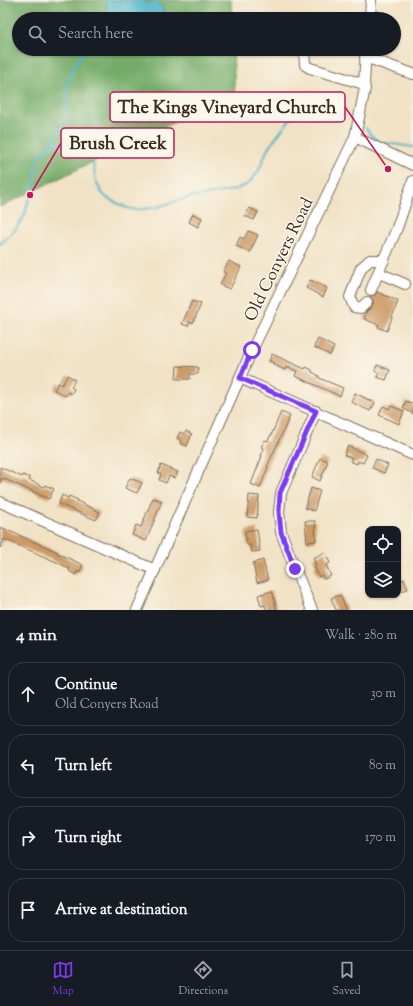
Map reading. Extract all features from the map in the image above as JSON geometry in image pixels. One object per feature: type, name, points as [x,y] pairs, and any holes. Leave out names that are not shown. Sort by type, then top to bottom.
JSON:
[{"type":"street","points":[[370,12],[371,0]]},
{"type":"street","points":[[304,56],[305,65],[310,68],[364,84]]},
{"type":"street","name":"Old Conyers Road","points":[[137,610],[252,350],[355,137],[365,88],[366,56]]},
{"type":"street","points":[[373,56],[413,74]]},
{"type":"street","points":[[355,137],[413,164]]},
{"type":"street","points":[[371,290],[397,228],[413,181]]},
{"type":"street","points":[[367,302],[361,308],[354,307],[350,297],[361,268],[370,260],[384,260]]},
{"type":"street","points":[[379,272],[405,284]]},
{"type":"street","points":[[240,378],[413,455]]},
{"type":"street","points":[[312,610],[281,532],[279,512],[280,493],[316,411]]},
{"type":"street","points":[[0,502],[155,570]]},
{"type":"green space","points":[[0,0],[231,0],[232,12],[12,12],[12,56],[233,56],[235,93],[0,207]]},
{"type":"water","points":[[106,0],[142,0],[148,3],[156,2],[163,7],[163,12],[106,12]]},
{"type":"building","points":[[249,208],[258,212],[254,220],[245,216]]},
{"type":"building","points":[[193,214],[202,218],[198,227],[189,222]]},
{"type":"building","points":[[248,231],[258,235],[250,252],[236,246],[240,237],[244,239]]},
{"type":"building","points":[[229,261],[241,267],[230,289],[220,285],[226,273],[223,272]]},
{"type":"building","points":[[310,280],[327,288],[323,297],[306,288]]},
{"type":"building","points":[[377,292],[398,301],[387,331],[378,327],[379,325],[364,319],[367,311],[372,307],[373,300],[370,296],[375,295]]},
{"type":"building","points":[[192,301],[201,304],[193,323],[190,322],[188,326],[182,324]]},
{"type":"building","points":[[318,339],[334,347],[330,355],[314,347]]},
{"type":"building","points":[[272,354],[305,369],[306,367],[312,370],[312,372],[319,376],[319,378],[343,388],[340,396],[295,376],[297,371],[286,367],[285,370],[273,364],[274,363],[269,361]]},
{"type":"building","points":[[377,365],[390,370],[386,380],[377,377],[379,373],[375,371]]},
{"type":"building","points":[[177,366],[198,367],[198,374],[190,374],[190,379],[176,379]]},
{"type":"building","points":[[68,375],[75,380],[71,387],[74,389],[71,394],[68,392],[66,396],[54,390],[58,383],[62,385]]},
{"type":"building","points":[[355,393],[375,403],[370,411],[351,402]]},
{"type":"building","points":[[406,401],[413,404],[413,414],[403,408]]},
{"type":"building","points":[[383,406],[389,409],[391,406],[404,411],[399,424],[379,415]]},
{"type":"building","points":[[281,412],[290,416],[267,467],[260,488],[251,484],[262,456],[264,448],[261,447],[265,440],[268,441],[271,436]]},
{"type":"building","points":[[186,431],[192,434],[187,446],[180,443],[181,440],[177,438],[180,432],[184,434]]},
{"type":"building","points":[[348,446],[367,455],[363,463],[358,461],[357,464],[350,461],[352,458],[344,455]]},
{"type":"building","points":[[320,458],[328,461],[320,481],[312,477]]},
{"type":"building","points":[[376,459],[388,465],[384,473],[372,468]]},
{"type":"building","points":[[161,465],[178,472],[175,478],[169,476],[166,483],[159,480],[161,474],[158,473]]},
{"type":"building","points":[[0,467],[22,477],[23,475],[30,478],[29,480],[44,487],[45,485],[54,489],[49,499],[2,478],[0,483]]},
{"type":"building","points":[[130,478],[142,483],[137,493],[125,488]]},
{"type":"building","points":[[311,488],[320,491],[314,511],[305,508]]},
{"type":"building","points":[[62,495],[78,500],[77,501],[100,512],[96,520],[59,504]]},
{"type":"building","points":[[249,495],[259,496],[257,518],[247,517]]},
{"type":"building","points":[[153,498],[162,501],[146,541],[132,535],[136,525],[141,527]]},
{"type":"building","points":[[305,521],[315,521],[316,541],[307,542]]},
{"type":"building","points":[[0,527],[58,552],[57,553],[83,565],[79,573],[77,571],[76,575],[69,571],[70,569],[61,564],[4,539],[0,548]]},
{"type":"building","points":[[257,529],[260,551],[252,552],[250,545],[247,545],[245,531]]},
{"type":"building","points":[[325,552],[330,563],[326,565],[331,576],[324,579],[322,575],[319,577],[314,566],[316,565],[313,558]]},
{"type":"building","points":[[263,560],[268,580],[257,583],[253,563]]},
{"type":"building","points":[[404,579],[408,589],[401,591],[401,580]]},
{"type":"building","points":[[272,591],[277,610],[266,610],[265,605],[261,606],[258,595]]},
{"type":"building","points":[[340,595],[347,610],[336,610],[331,598]]},
{"type":"waterway","points":[[0,244],[14,231],[25,215],[40,155],[50,145],[62,126],[66,114],[67,86],[70,76],[82,56]]},
{"type":"waterway","points":[[50,145],[64,141],[78,141],[87,144],[92,157],[96,181],[101,192],[107,198],[127,208],[136,210],[157,207],[190,197],[234,190],[248,184],[258,172],[268,148],[291,118],[305,111],[319,107],[330,109],[339,118]]},
{"type":"waterway","points":[[366,128],[379,142],[413,147]]},
{"type":"place","name":"The Kings Vineyard Church","points":[[388,169]]},
{"type":"place","name":"Brush Creek","points":[[30,195]]},
{"type":"route","points":[[252,350],[240,378],[316,411],[280,493],[279,512],[281,532],[295,569]]}]
